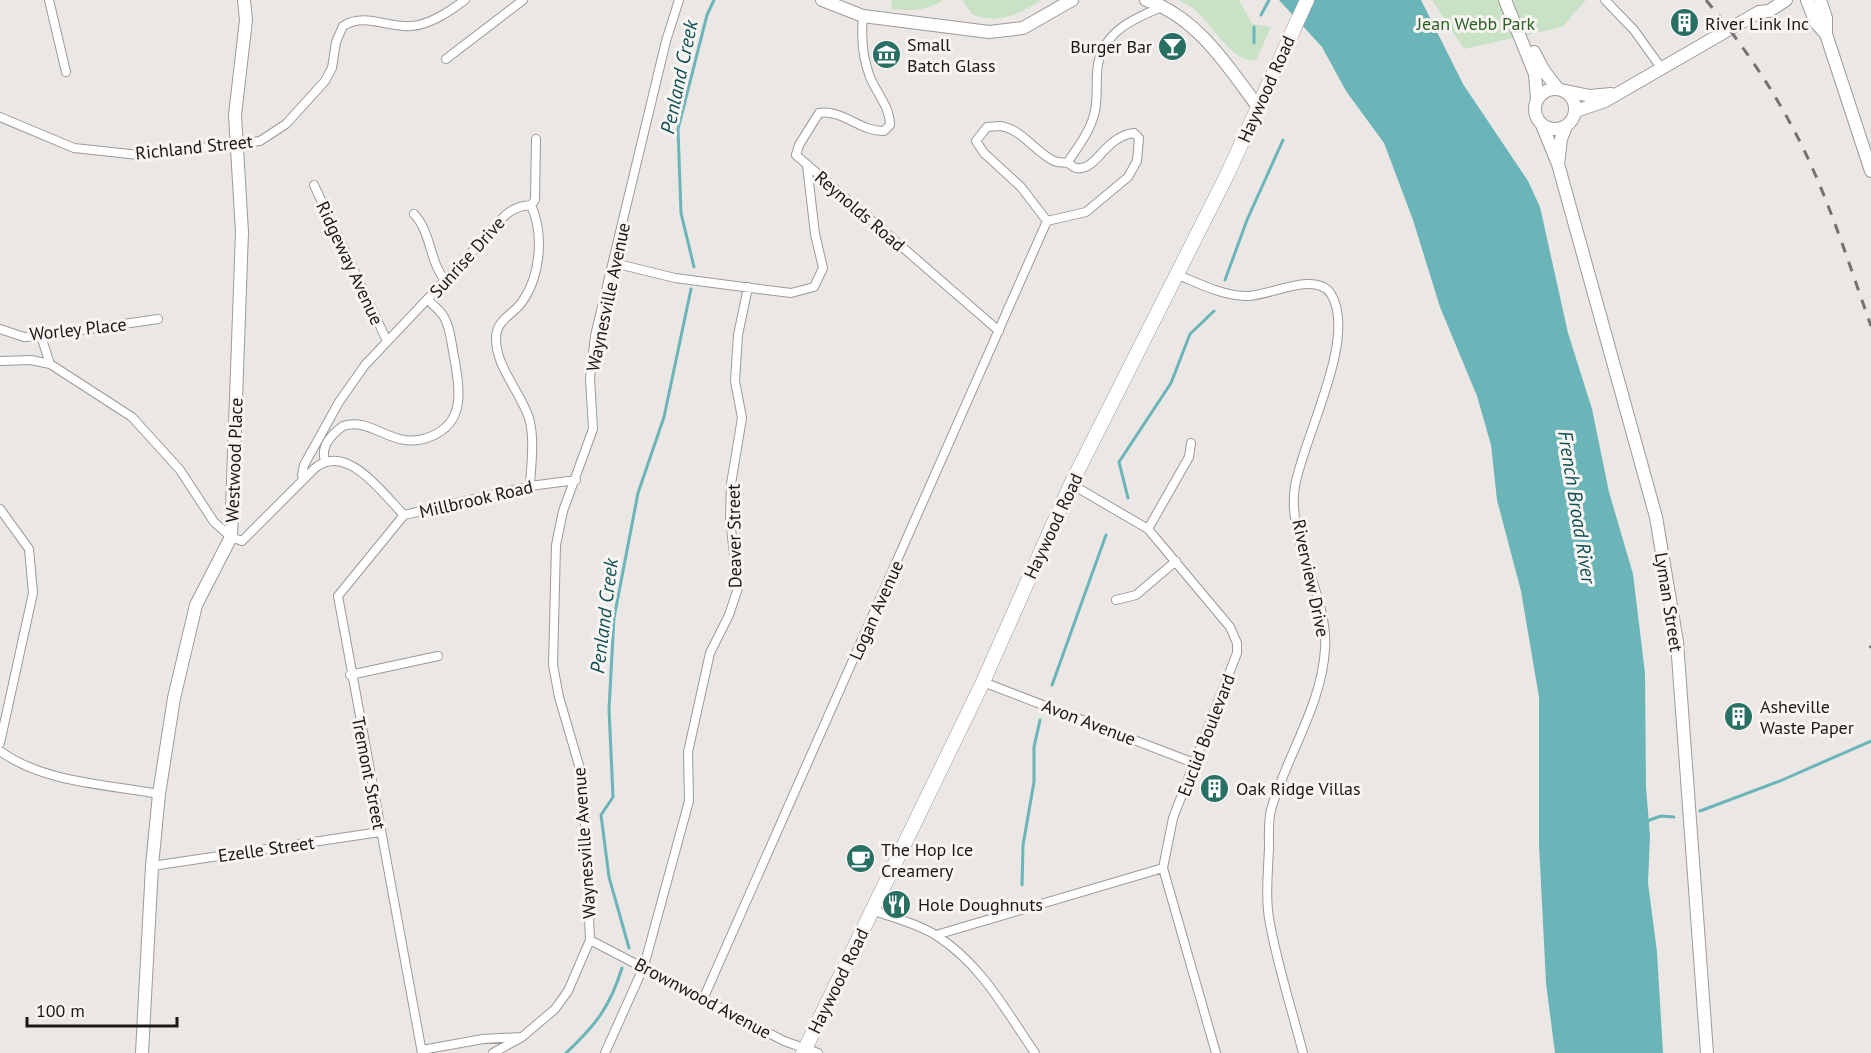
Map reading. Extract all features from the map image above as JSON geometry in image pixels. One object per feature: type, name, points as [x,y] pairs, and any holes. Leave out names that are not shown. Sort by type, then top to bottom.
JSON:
[{"type":"main road","name":"Haywood Road","points":[[808,1051],[872,910],[983,682],[1071,484],[1178,275],[1307,0]]},
{"type":"street","points":[[49,0],[66,72]]},
{"type":"street","name":"Westwood Place","points":[[142,1053],[152,866],[159,794],[174,698],[196,605],[231,537],[242,243],[236,92],[246,20],[244,0]]},
{"type":"street","name":"Richland Street","points":[[0,117],[74,148],[128,154],[139,155],[260,141],[275,133],[311,98],[332,68],[339,33],[348,23],[359,20],[409,27],[422,24],[465,0]]},
{"type":"street","points":[[446,59],[523,0]]},
{"type":"street","name":"Waynesville Avenue","points":[[493,1053],[522,1037],[555,1009],[568,991],[590,939],[583,779],[559,697],[553,665],[556,545],[563,512],[593,429],[590,378],[595,336],[666,41],[679,0]]},
{"type":"street","points":[[822,0],[863,16],[1004,32],[1023,28],[1072,0]]},
{"type":"street","points":[[1146,0],[1164,6],[1189,22],[1258,107]]},
{"type":"street","points":[[1505,0],[1535,74],[1537,99],[1535,116],[1542,125],[1552,129],[1566,126],[1576,111],[1621,92],[1759,12],[1769,11],[1786,0]]},
{"type":"street","points":[[1514,0],[1534,52],[1544,71],[1573,99],[1576,111]]},
{"type":"street","points":[[1605,0],[1630,25],[1662,69]]},
{"type":"street","points":[[1759,12],[1767,0]]},
{"type":"street","points":[[1807,0],[1816,23],[1826,34]]},
{"type":"street","points":[[1820,0],[1826,18],[1826,34],[1871,171]]},
{"type":"street","points":[[1067,163],[1089,131],[1095,112],[1098,65],[1104,49],[1128,21],[1164,6]]},
{"type":"street","points":[[807,165],[796,155],[799,145],[819,113],[828,112],[874,132],[884,131],[890,125],[890,115],[867,68],[861,40],[863,16]]},
{"type":"street","points":[[1537,99],[1545,91],[1561,89],[1590,96],[1621,92]]},
{"type":"street","name":"Lyman Street","points":[[1542,125],[1558,164],[1656,517],[1675,631],[1707,1053]]},
{"type":"street","name":"Lyman Street","points":[[1558,164],[1561,139],[1566,126]]},
{"type":"street","points":[[987,127],[1009,127],[1056,162],[1067,163],[1074,168],[1084,168],[1118,138],[1134,133],[1139,138],[1137,161],[1128,177],[1086,212],[1047,222],[1020,187],[984,153],[976,141],[987,127]]},
{"type":"street","points":[[530,486],[531,427],[500,358],[496,339],[501,322],[523,300],[535,273],[540,229],[531,205],[535,200],[536,139]]},
{"type":"street","name":"Reynolds Road","points":[[614,263],[675,278],[791,293],[814,287],[823,268],[815,234],[807,165]]},
{"type":"street","name":"Reynolds Road","points":[[807,165],[999,331]]},
{"type":"street","name":"Ridgeway Avenue","points":[[314,185],[387,341]]},
{"type":"street","name":"Sunrise Drive","points":[[304,479],[302,475],[304,465],[339,402],[364,365],[428,300],[504,214],[522,206],[531,205]]},
{"type":"street","points":[[414,214],[426,229],[439,271],[446,280]]},
{"type":"street","name":"Logan Avenue","points":[[704,997],[1047,222]]},
{"type":"street","name":"Riverview Drive","points":[[1178,275],[1210,288],[1244,297],[1305,284],[1322,286],[1331,295],[1336,312],[1340,339],[1295,487],[1297,533],[1322,620],[1326,648],[1315,696],[1270,812],[1267,889],[1269,923],[1303,1053]]},
{"type":"street","name":"Deaver Street","points":[[605,1053],[644,966],[689,801],[688,752],[710,653],[729,615],[738,588],[730,520],[731,484],[742,418],[735,381],[738,335],[748,287]]},
{"type":"street","points":[[0,361],[31,360],[50,364],[132,417],[180,470],[214,522],[231,537],[242,541],[325,461],[324,450],[328,441],[343,426],[357,424],[395,440],[410,441],[432,436],[449,424],[454,417],[460,395],[451,337],[444,317],[428,300]]},
{"type":"street","name":"Worley Place","points":[[0,329],[24,337],[158,320]]},
{"type":"street","points":[[41,336],[50,364]]},
{"type":"street","points":[[1148,529],[1189,457],[1191,443]]},
{"type":"street","name":"Millbrook Road","points":[[325,461],[339,459],[360,472],[404,515],[530,486],[576,480]]},
{"type":"street","name":"Euclid Boulevard","points":[[1071,484],[1148,529],[1230,627],[1237,643],[1237,653],[1227,685],[1173,818],[1163,868],[1216,1053]]},
{"type":"street","points":[[0,509],[29,549],[33,593],[0,743]]},
{"type":"street","name":"Tremont Street","points":[[404,515],[338,596],[350,675],[422,1051]]},
{"type":"street","points":[[1116,600],[1136,595],[1176,561]]},
{"type":"street","points":[[350,675],[438,656]]},
{"type":"street","name":"Avon Avenue","points":[[983,682],[1194,763]]},
{"type":"street","points":[[0,751],[12,760],[44,773],[159,794]]},
{"type":"street","name":"Ezelle Street","points":[[152,866],[381,832]]},
{"type":"street","points":[[936,935],[1163,868]]},
{"type":"street","points":[[872,910],[936,935],[980,973],[1035,1053]]},
{"type":"street","name":"Brownwood Avenue","points":[[590,939],[784,1041],[808,1051]]},
{"type":"street","points":[[422,1051],[483,1039],[522,1037]]},
{"type":"green space","points":[[892,0],[943,0],[924,8],[905,10],[891,9]]},
{"type":"green space","points":[[962,0],[1041,0],[1017,13],[990,18],[972,14]]},
{"type":"green space","points":[[1179,0],[1239,0],[1252,24],[1271,27],[1256,60],[1248,60],[1231,50],[1195,10]]},
{"type":"green space","name":"Jean Webb Park","points":[[1432,0],[1586,0],[1562,27],[1464,49]]},
{"type":"water","name":"French Broad River","points":[[1279,0],[1421,0],[1463,84],[1528,181],[1540,207],[1568,333],[1592,409],[1609,492],[1633,574],[1645,673],[1646,787],[1650,836],[1648,883],[1657,952],[1663,1053],[1555,1053],[1546,983],[1539,844],[1539,697],[1521,591],[1497,500],[1491,445],[1477,396],[1440,307],[1413,220],[1384,143],[1346,91],[1322,47]]},
{"type":"waterway","name":"Penland Creek","points":[[694,267],[681,213],[678,129],[707,15],[714,0]]},
{"type":"waterway","points":[[1261,15],[1269,0]]},
{"type":"waterway","points":[[1254,27],[1254,43]]},
{"type":"waterway","points":[[1225,280],[1247,220],[1283,140]]},
{"type":"waterway","name":"Penland Creek","points":[[629,948],[609,877],[601,815],[613,797],[609,709],[614,618],[638,493],[664,417],[691,289]]},
{"type":"waterway","points":[[1128,498],[1119,462],[1171,383],[1190,334],[1214,311]]},
{"type":"waterway","points":[[1052,685],[1106,535]]},
{"type":"waterway","points":[[1022,885],[1023,845],[1034,782],[1034,747],[1040,720]]},
{"type":"waterway","points":[[1700,811],[1780,781],[1871,741]]},
{"type":"waterway","points":[[1647,821],[1661,816],[1674,817]]},
{"type":"waterway","name":"Penland Creek","points":[[566,1053],[585,1034],[607,1005],[622,968]]},
{"type":"railway","points":[[1706,0],[1760,72],[1794,130],[1832,215],[1871,326]]},
{"type":"place","name":"River Link Inc","points":[[1684,23]]},
{"type":"place","name":"Burger Bar","points":[[1173,46]]},
{"type":"place","name":"Small Batch Glass","points":[[886,54]]},
{"type":"place","name":"Asheville Waste Paper","points":[[1739,716]]},
{"type":"place","name":"Oak Ridge Villas","points":[[1215,788]]},
{"type":"place","name":"The Hop Ice Creamery","points":[[860,859]]},
{"type":"place","name":"Hole Doughnuts","points":[[897,904]]}]
